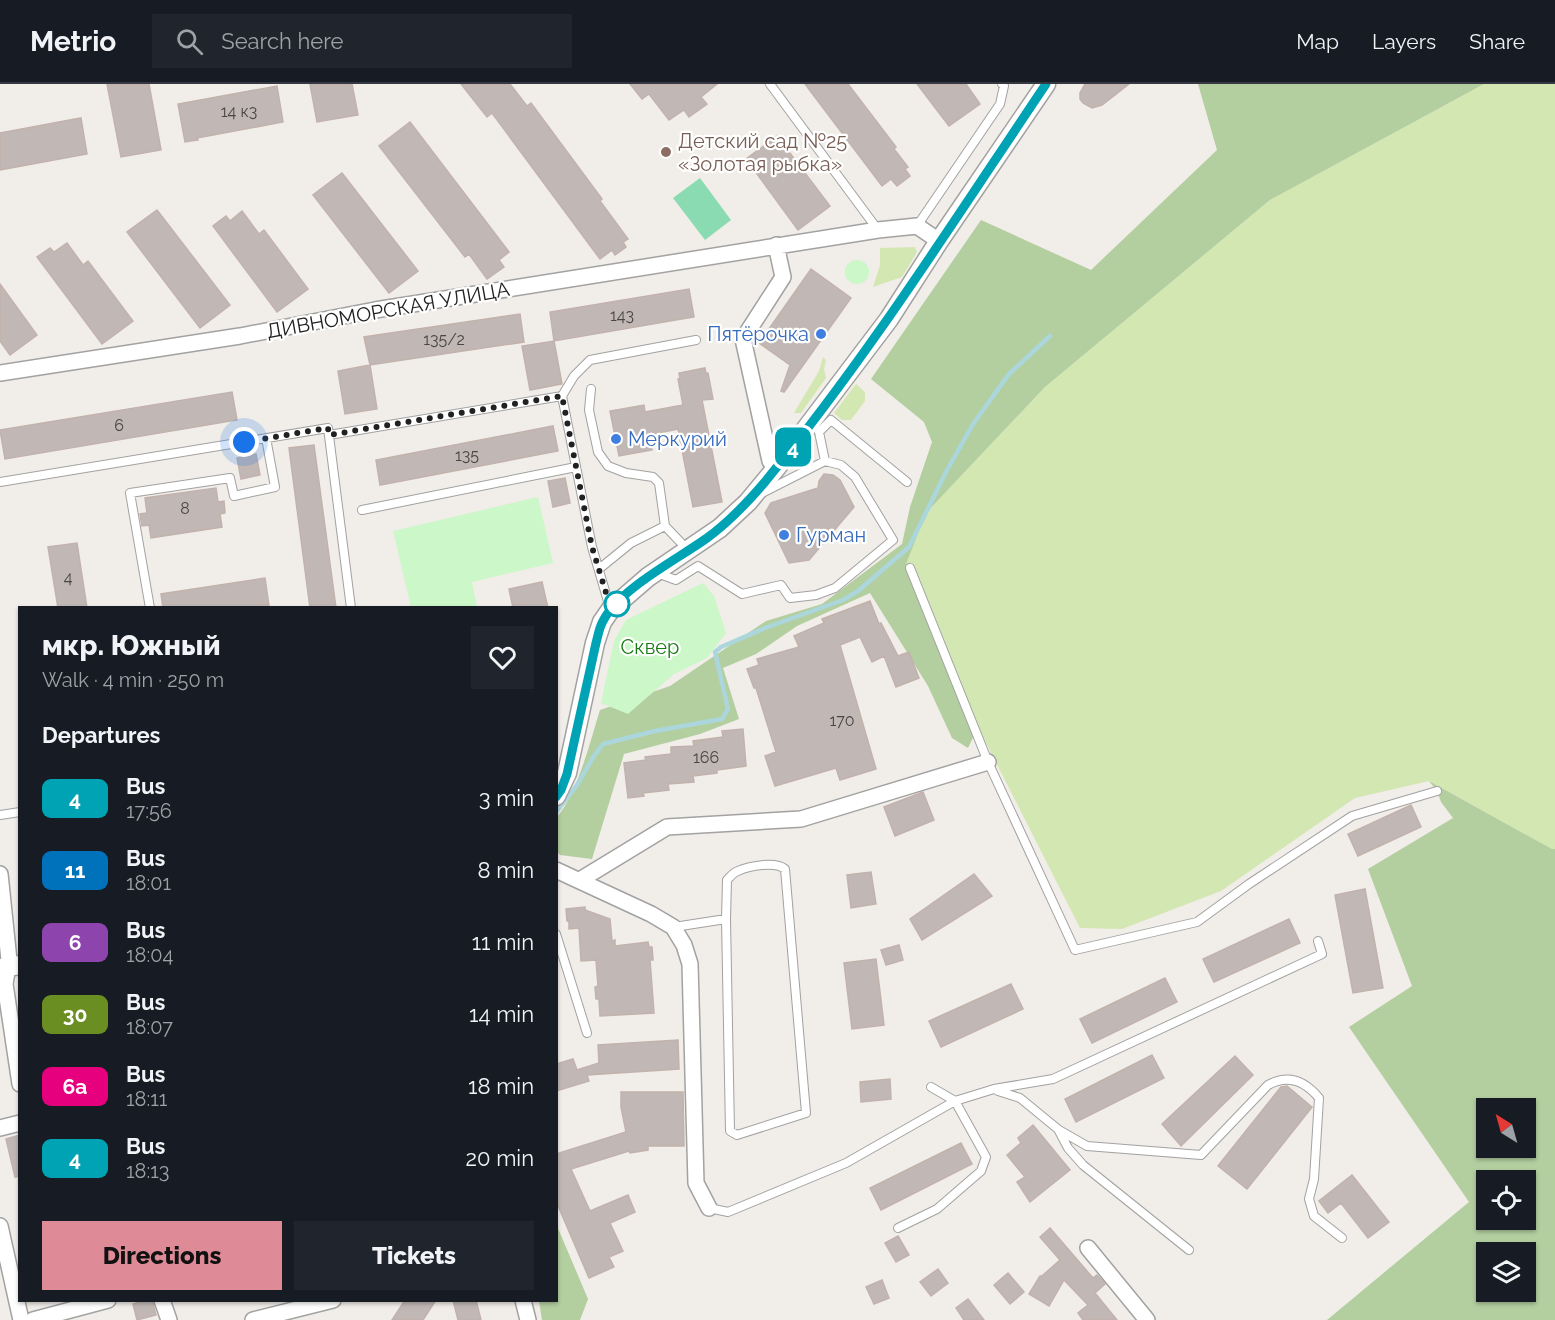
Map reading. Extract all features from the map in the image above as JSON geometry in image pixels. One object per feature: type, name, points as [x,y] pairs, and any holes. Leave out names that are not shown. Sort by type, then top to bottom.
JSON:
[{"type":"street","points":[[558,794],[567,774],[602,622],[611,609],[656,572],[720,528],[751,499],[777,467],[820,422],[1046,84]]},
{"type":"street","name":"ДИВНОМОРСКАЯ УЛИЦА","points":[[0,373],[240,336],[375,310],[776,245],[917,226]]},
{"type":"street","points":[[917,226],[939,241]]},
{"type":"street","points":[[776,245],[783,277],[743,339],[770,461],[777,467]]},
{"type":"street","points":[[580,880],[667,826],[801,819],[988,762]]},
{"type":"street","points":[[558,871],[651,914],[673,927],[684,945],[690,964],[696,1183],[709,1208]]},
{"type":"street","points":[[0,874],[9,960],[5,984],[18,1071]]},
{"type":"street","points":[[0,1128],[18,1124]]},
{"type":"street","points":[[0,1226],[21,1320]]},
{"type":"street","points":[[1088,1248],[1147,1320]]},
{"type":"street","points":[[33,1320],[100,1302]]},
{"type":"street","points":[[163,1302],[169,1320]]},
{"type":"street","points":[[254,1320],[325,1302]]},
{"type":"street","points":[[524,1302],[528,1320]]},
{"type":"lane","points":[[770,84],[878,230]]},
{"type":"lane","points":[[917,226],[1000,104],[1004,86],[1002,84]]},
{"type":"lane","points":[[611,609],[592,547],[562,396],[574,376],[590,360],[696,340]]},
{"type":"lane","points":[[591,389],[589,410],[598,452],[608,466],[626,473],[653,477],[659,483],[665,526],[688,551]]},
{"type":"lane","points":[[329,435],[562,396]]},
{"type":"lane","points":[[825,461],[819,432],[820,422],[831,420],[906,482]]},
{"type":"lane","points":[[0,482],[328,428],[351,606]]},
{"type":"lane","points":[[150,606],[130,493],[230,478],[234,496],[275,487],[266,438]]},
{"type":"lane","points":[[656,572],[676,580],[698,566],[742,594],[781,585],[790,598],[816,595],[835,588],[893,540],[855,477],[841,465],[825,461],[751,499]]},
{"type":"lane","points":[[362,510],[576,467]]},
{"type":"lane","points":[[599,569],[632,543],[665,526]]},
{"type":"lane","points":[[910,568],[988,762],[1075,950],[1197,922],[1249,884],[1352,816],[1437,791]]},
{"type":"lane","points":[[0,814],[18,812]]},
{"type":"lane","points":[[781,865],[786,868],[806,1113],[737,1135],[730,1131],[726,919],[727,880],[735,871],[749,867],[781,865]]},
{"type":"lane","points":[[673,927],[726,919]]},
{"type":"lane","points":[[558,940],[587,1033]]},
{"type":"lane","points":[[709,1208],[728,1212],[846,1163],[955,1101],[994,1089],[1053,1079],[1322,954],[1318,941]]},
{"type":"lane","points":[[994,1089],[1020,1098],[1059,1130],[1087,1146],[1201,1155],[1268,1085],[1279,1079],[1299,1081],[1319,1098],[1314,1179],[1309,1199],[1314,1216],[1342,1238]]},
{"type":"lane","points":[[898,1228],[937,1209],[981,1171],[986,1157],[955,1101],[931,1087]]},
{"type":"lane","points":[[1059,1130],[1068,1148],[1083,1165],[1189,1250]]},
{"type":"green space","points":[[1198,84],[1484,84],[1270,200],[1045,387],[926,513],[906,564],[978,727],[968,748],[952,738],[928,686],[870,593],[797,626],[756,654],[723,668],[739,719],[700,734],[624,754],[592,859],[560,855],[558,853],[558,816],[577,781],[600,710],[670,686],[766,621],[822,604],[902,544],[910,507],[932,442],[924,422],[871,379],[981,220],[1091,270],[1217,150]]},
{"type":"green space","points":[[1484,84],[1555,84],[1555,849],[1429,781],[1355,798],[1221,891],[1122,929],[1080,928],[978,727],[905,564],[926,513],[1045,387],[1270,200]]},
{"type":"green space","points":[[700,178],[731,220],[705,240],[673,198]]},
{"type":"green space","points":[[915,247],[917,252],[902,277],[873,287],[880,265],[880,248]]},
{"type":"green space","points":[[857,260],[866,263],[869,272],[866,281],[857,284],[848,281],[845,272],[848,263]]},
{"type":"green space","points":[[823,357],[826,360],[824,369],[826,378],[801,413],[794,413],[819,371]]},
{"type":"green space","points":[[856,384],[865,392],[865,401],[851,420],[842,420],[834,413]]},
{"type":"green space","points":[[538,497],[553,563],[472,582],[477,606],[411,606],[393,531]]},
{"type":"green space","name":"Сквер","points":[[703,583],[714,596],[726,633],[707,658],[674,674],[628,714],[601,703],[614,641],[626,620]]},
{"type":"green space","points":[[1429,781],[1555,849],[1555,1320],[1327,1320],[1469,1202],[1349,1027],[1412,986],[1368,869],[1453,818],[1441,802],[1437,791]]},
{"type":"green space","points":[[558,1228],[588,1299],[580,1320],[542,1320],[539,1302],[558,1302]]},
{"type":"building","points":[[107,84],[149,84],[161,150],[121,157]]},
{"type":"building","points":[[310,84],[352,84],[358,115],[317,122]]},
{"type":"building","points":[[461,84],[510,84],[527,106],[531,103],[602,199],[600,201],[628,239],[623,242],[626,247],[615,255],[612,250],[600,259],[492,113],[487,117]]},
{"type":"building","points":[[630,84],[717,84],[701,97],[707,104],[689,117],[684,110],[669,120],[649,94],[642,99]]},
{"type":"building","points":[[805,84],[848,84],[896,147],[894,149],[908,167],[905,169],[910,176],[897,186],[891,179],[882,186]]},
{"type":"building","points":[[917,84],[966,84],[980,104],[949,126]]},
{"type":"building","points":[[1085,84],[1129,84],[1102,105],[1092,108],[1080,99],[1080,93]]},
{"type":"building","points":[[277,86],[283,122],[185,142],[178,104]]},
{"type":"building","points":[[81,118],[87,154],[0,170],[0,133]]},
{"type":"building","points":[[410,122],[509,252],[499,260],[504,267],[487,279],[469,254],[465,257],[379,146]]},
{"type":"building","points":[[777,136],[830,206],[798,230],[746,159]]},
{"type":"building","points":[[342,173],[418,271],[389,293],[313,195]]},
{"type":"building","points":[[157,210],[230,305],[200,328],[127,232]]},
{"type":"building","points":[[242,211],[259,234],[264,230],[308,289],[277,312],[213,226],[226,216],[230,221]]},
{"type":"building","points":[[67,243],[83,265],[88,261],[133,321],[102,344],[37,257],[50,248],[54,252]]},
{"type":"building","points":[[811,269],[851,298],[784,392],[781,391],[790,365],[759,343]]},
{"type":"building","points":[[0,284],[37,335],[10,355],[0,341]]},
{"type":"building","points":[[689,289],[694,317],[554,341],[550,312]]},
{"type":"building","points":[[520,314],[524,342],[370,365],[364,337]]},
{"type":"building","points":[[554,341],[562,384],[530,390],[522,346]]},
{"type":"building","points":[[370,365],[377,409],[345,414],[338,371]]},
{"type":"building","points":[[705,368],[713,399],[702,400],[722,502],[693,507],[678,429],[649,435],[652,450],[619,456],[610,411],[644,405],[645,412],[683,405],[679,373]]},
{"type":"building","points":[[232,392],[237,420],[5,459],[0,430]]},
{"type":"building","points":[[553,426],[558,451],[380,485],[376,460]]},
{"type":"building","points":[[314,445],[336,606],[310,606],[289,448]]},
{"type":"building","points":[[256,454],[260,475],[241,479],[237,458]]},
{"type":"building","points":[[824,474],[833,475],[840,480],[854,507],[809,560],[789,563],[765,513],[771,503],[818,488],[819,481]]},
{"type":"building","points":[[565,478],[570,503],[553,507],[548,481]]},
{"type":"building","points":[[216,488],[218,502],[224,501],[225,513],[220,514],[222,527],[151,538],[149,525],[142,526],[140,514],[147,513],[145,498]]},
{"type":"building","points":[[77,543],[87,606],[58,606],[48,547]]},
{"type":"building","points":[[265,578],[269,606],[163,606],[161,594]]},
{"type":"building","points":[[542,582],[548,606],[513,606],[509,589]]},
{"type":"building","points":[[870,601],[879,624],[881,623],[898,656],[909,652],[919,678],[896,687],[884,656],[872,662],[860,637],[840,645],[876,769],[840,780],[836,768],[775,786],[765,756],[776,752],[756,688],[754,688],[747,669],[759,665],[757,659],[799,647],[794,636],[824,623],[822,619]]},
{"type":"building","points":[[743,729],[746,766],[693,776],[694,782],[668,784],[669,790],[643,793],[644,796],[628,798],[624,763],[646,760],[645,757],[671,754],[671,747],[694,746],[693,741],[723,737],[722,731]]},
{"type":"building","points":[[923,792],[934,820],[895,836],[884,807]]},
{"type":"building","points":[[1411,805],[1421,827],[1358,856],[1348,834]]},
{"type":"building","points":[[871,872],[876,904],[851,908],[847,875]]},
{"type":"building","points":[[974,874],[992,896],[922,940],[910,919]]},
{"type":"building","points":[[1365,889],[1383,988],[1353,993],[1335,895]]},
{"type":"building","points":[[585,907],[585,910],[610,919],[612,941],[615,940],[615,946],[648,942],[649,947],[652,947],[653,960],[650,960],[654,1013],[600,1016],[599,999],[596,999],[595,987],[598,986],[596,960],[581,961],[579,928],[569,929],[569,921],[567,921],[566,909]]},
{"type":"building","points":[[1289,919],[1300,943],[1214,982],[1203,959]]},
{"type":"building","points":[[899,945],[903,960],[886,965],[881,950]]},
{"type":"building","points":[[876,959],[884,1025],[852,1029],[844,963]]},
{"type":"building","points":[[1165,978],[1177,1002],[1092,1043],[1080,1019]]},
{"type":"building","points":[[1011,984],[1023,1009],[941,1047],[929,1021]]},
{"type":"building","points":[[678,1040],[679,1069],[587,1075],[589,1081],[558,1090],[558,1063],[573,1059],[577,1070],[599,1063],[598,1045]]},
{"type":"building","points":[[1152,1055],[1164,1078],[1076,1122],[1065,1099]]},
{"type":"building","points":[[1235,1056],[1253,1075],[1181,1146],[1162,1124]]},
{"type":"building","points":[[890,1079],[891,1099],[861,1102],[860,1082]]},
{"type":"building","points":[[1287,1086],[1312,1107],[1247,1189],[1218,1166],[1281,1087]]},
{"type":"building","points":[[621,1092],[683,1092],[684,1146],[648,1146],[648,1150],[630,1153],[629,1151],[571,1169],[590,1211],[628,1195],[635,1212],[610,1223],[623,1251],[609,1257],[614,1267],[589,1278],[558,1206],[558,1153],[626,1132],[621,1107]]},
{"type":"building","points":[[1033,1125],[1070,1170],[1030,1202],[1017,1182],[1025,1177],[1007,1155],[1021,1143],[1018,1138]]},
{"type":"building","points":[[18,1136],[18,1176],[15,1177],[6,1139]]},
{"type":"building","points":[[961,1143],[972,1164],[881,1210],[870,1188]]},
{"type":"building","points":[[1352,1175],[1389,1222],[1368,1238],[1341,1203],[1328,1213],[1319,1201]]},
{"type":"building","points":[[1050,1228],[1093,1278],[1097,1275],[1105,1284],[1095,1293],[1117,1320],[1083,1320],[1078,1313],[1088,1305],[1064,1280],[1049,1306],[1029,1294],[1040,1276],[1060,1260],[1040,1237]]},
{"type":"building","points":[[898,1236],[909,1255],[896,1262],[885,1243]]},
{"type":"building","points":[[938,1269],[948,1283],[931,1296],[920,1282]]},
{"type":"building","points":[[1008,1273],[1024,1292],[1010,1304],[994,1285]]},
{"type":"building","points":[[882,1280],[889,1298],[874,1304],[866,1287]]},
{"type":"building","points":[[968,1299],[984,1320],[964,1320],[956,1308]]},
{"type":"building","points":[[153,1302],[156,1315],[137,1320],[133,1304]]},
{"type":"building","points":[[404,1302],[435,1302],[423,1320],[392,1320]]},
{"type":"building","points":[[454,1302],[476,1302],[481,1320],[458,1320]]},
{"type":"waterway","points":[[558,809],[577,785],[603,744],[655,731],[722,719],[728,709],[715,652],[721,647],[765,628],[843,600],[858,591],[909,547],[973,424],[1009,374],[1050,336]]},
{"type":"bus line","name":"4","points":[[558,794],[567,774],[602,622],[611,609],[648,577],[720,528],[748,502],[764,483],[889,319],[1046,84]]},
{"type":"place","name":"Детский сад №25 «Золотая рыбка»","points":[[666,152]]},
{"type":"place","name":"Пятёрочка","points":[[821,334]]},
{"type":"place","name":"Меркурий","points":[[616,439]]},
{"type":"place","name":"Гурман","points":[[784,535]]},
{"type":"route","points":[[244,442],[328,428],[329,435],[562,396],[592,547],[611,609],[617,604]]}]
